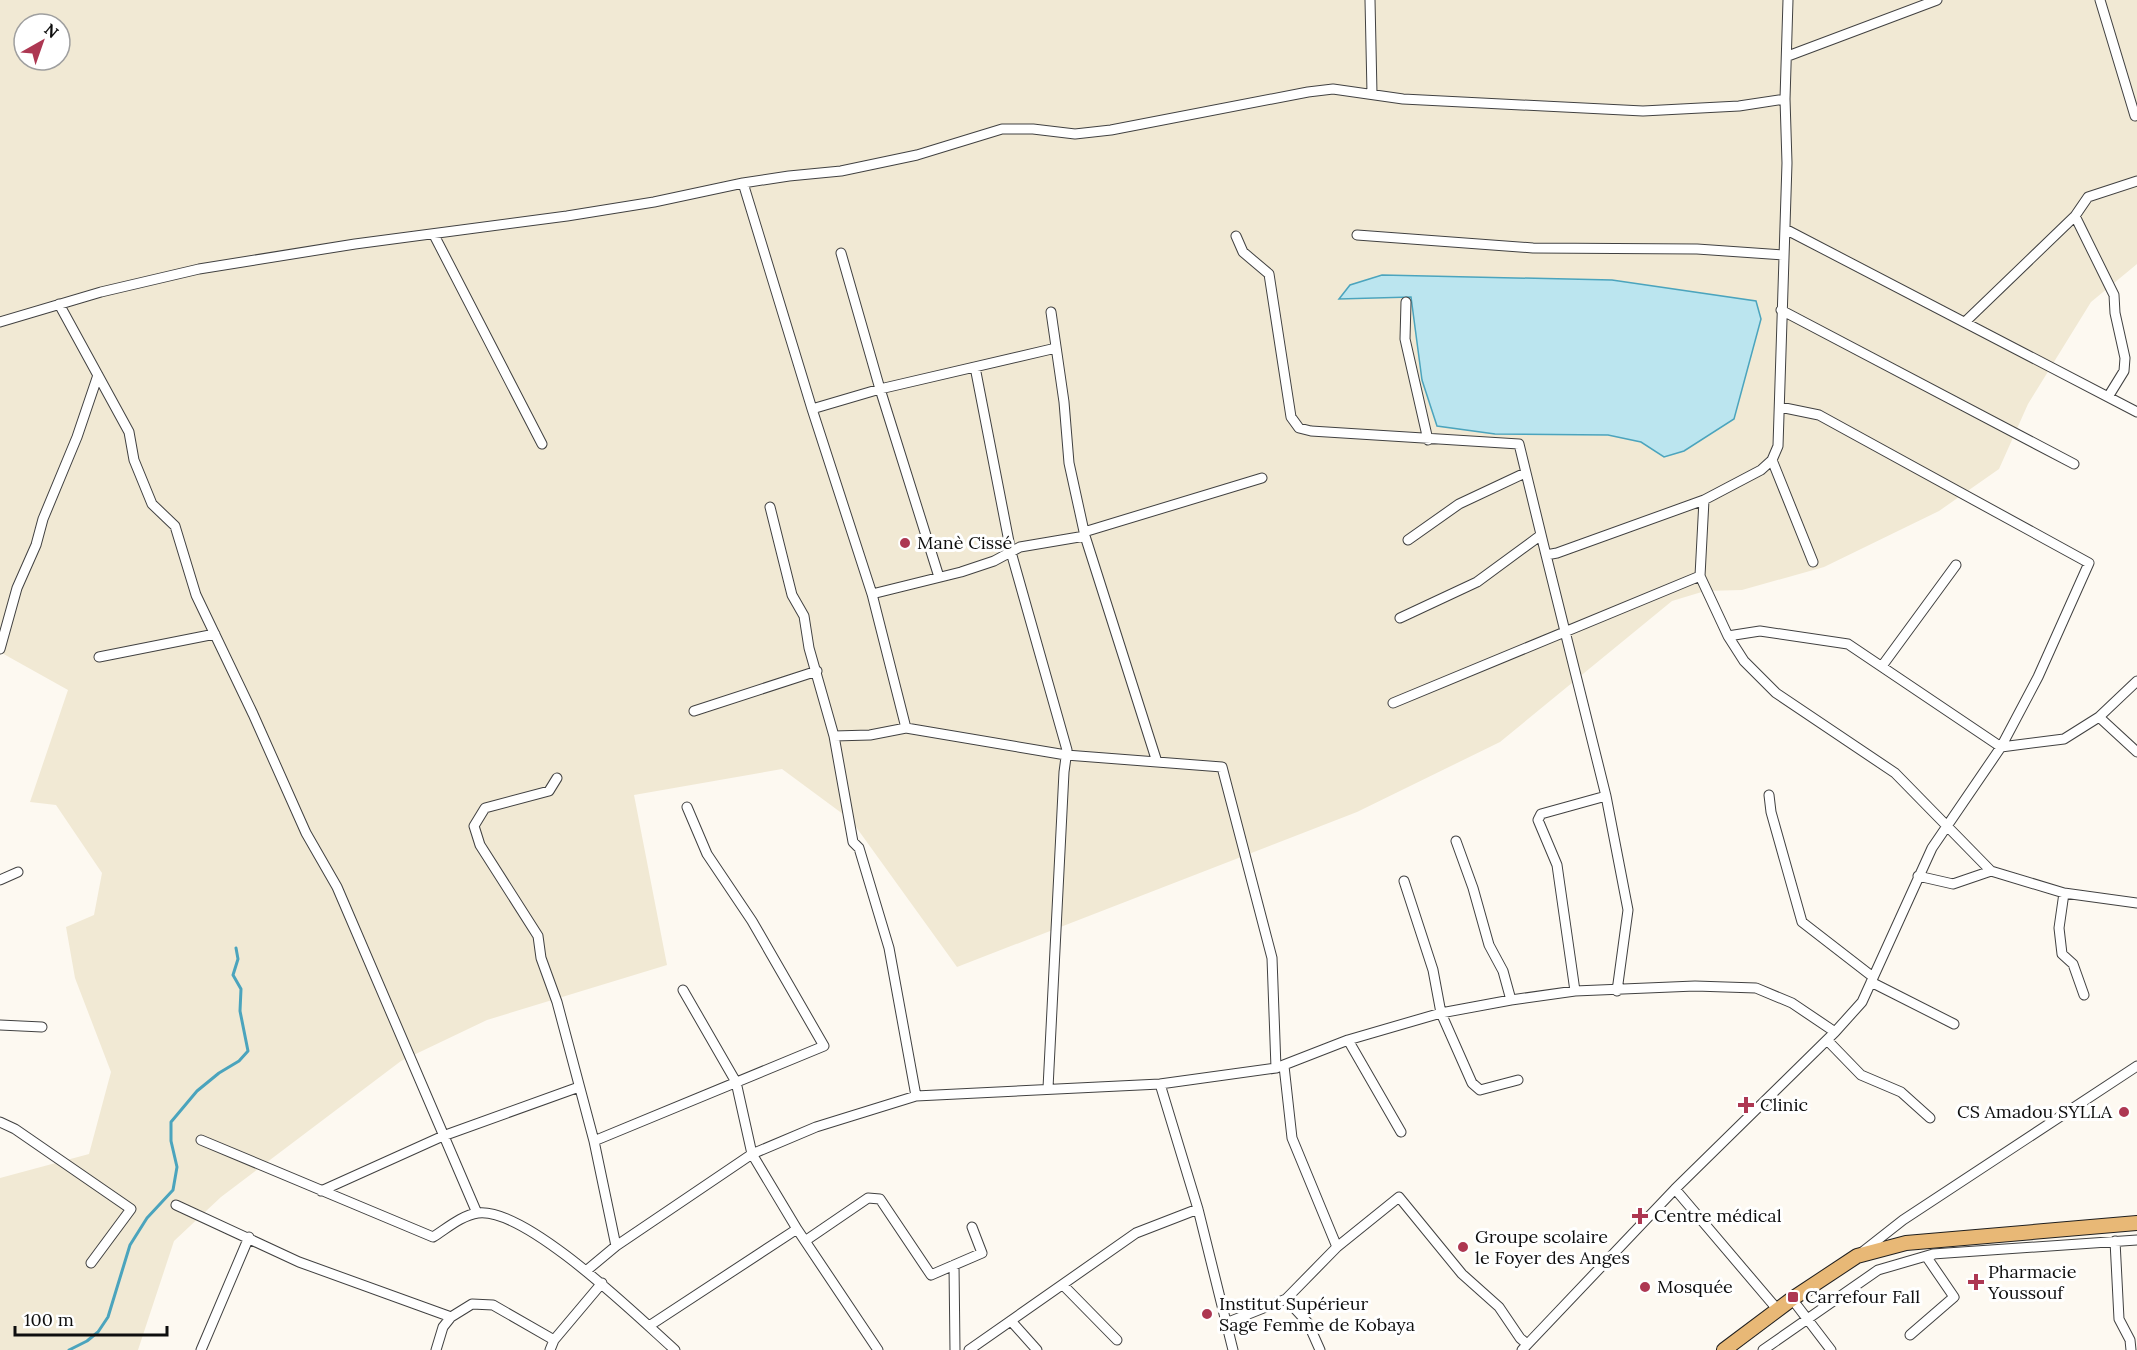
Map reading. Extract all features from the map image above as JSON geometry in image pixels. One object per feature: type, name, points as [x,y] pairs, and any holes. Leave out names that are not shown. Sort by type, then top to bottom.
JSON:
[{"type":"main road","points":[[1724,1350],[1777,1309],[1857,1256],[1906,1243],[1947,1246],[2137,1223]]},
{"type":"street","points":[[1370,0],[1372,93]]},
{"type":"street","points":[[1546,555],[1704,500],[1761,470],[1772,460],[1778,446],[1780,407],[1787,163],[1785,99],[1788,0]]},
{"type":"street","points":[[1788,56],[1936,0]]},
{"type":"street","points":[[2100,0],[2135,116]]},
{"type":"street","points":[[0,322],[102,292],[199,268],[654,202],[744,183],[878,164],[917,155],[1002,129],[1033,129],[1076,134],[1111,130],[1333,89],[1403,99],[1643,111],[1739,106],[1785,99]]},
{"type":"street","points":[[1965,322],[2075,216],[2088,197],[2137,181]]},
{"type":"street","points":[[744,183],[812,410],[872,594],[906,728]]},
{"type":"street","points":[[2075,216],[2114,296],[2115,313],[2125,358],[2124,371],[2108,397]]},
{"type":"street","points":[[1785,229],[2137,412]]},
{"type":"street","points":[[434,235],[542,444]]},
{"type":"street","points":[[1357,235],[1533,248],[1697,249],[1783,255]]},
{"type":"street","points":[[1236,236],[1243,252],[1269,274],[1291,417],[1299,428],[1311,431],[1428,440],[1519,444],[1606,796],[1628,910],[1617,991]]},
{"type":"street","points":[[841,253],[880,390],[939,577]]},
{"type":"street","points":[[1406,302],[1405,339],[1428,440]]},
{"type":"street","points":[[59,304],[129,432],[134,460],[152,504],[175,526],[196,595],[253,714],[306,833],[337,887],[477,1213]]},
{"type":"street","points":[[1781,310],[2074,464]]},
{"type":"street","points":[[1051,312],[1070,463],[1085,534],[1157,762]]},
{"type":"street","points":[[812,410],[880,390],[1056,348]]},
{"type":"street","points":[[975,367],[1011,552],[1067,750],[1048,1088]]},
{"type":"street","points":[[0,649],[16,588],[36,545],[43,519],[77,437],[98,375]]},
{"type":"street","points":[[1226,1323],[1286,1299],[1337,1247],[1399,1197],[1462,1274],[1500,1307],[1525,1347],[1675,1189],[1827,1040],[1862,1002],[1932,848],[2001,747],[2038,677],[2089,563],[1819,415],[1780,407]]},
{"type":"street","points":[[1772,460],[1813,562]]},
{"type":"street","points":[[1408,540],[1459,504],[1526,473]]},
{"type":"street","points":[[872,594],[994,561],[1020,547],[1085,534],[1262,478]]},
{"type":"street","points":[[1704,500],[1700,576],[1728,636],[1744,661],[1776,693],[1895,773],[1991,871],[2064,893],[2137,903]]},
{"type":"street","points":[[771,507],[792,595],[804,616],[809,648],[834,736],[853,842],[859,848],[889,948],[916,1096]]},
{"type":"street","points":[[1400,618],[1477,582],[1541,536]]},
{"type":"street","points":[[1882,666],[1956,564]]},
{"type":"street","points":[[1393,703],[1700,576]]},
{"type":"street","points":[[1728,636],[1760,631],[1848,644],[2001,747],[2064,739],[2099,717],[2137,681]]},
{"type":"street","points":[[99,657],[215,634]]},
{"type":"street","points":[[694,711],[817,671]]},
{"type":"street","points":[[2099,717],[2137,752]]},
{"type":"street","points":[[834,736],[870,735],[906,728],[1066,755],[1222,767],[1272,958],[1280,1067],[1292,1138],[1337,1247]]},
{"type":"street","points":[[557,778],[549,791],[485,808],[474,826],[480,845],[537,936],[541,958],[557,1002],[594,1141],[616,1246]]},
{"type":"street","points":[[1769,795],[1771,812],[1802,922],[1872,980],[1954,1024]]},
{"type":"street","points":[[1575,991],[1557,865],[1538,820],[1541,814],[1606,796]]},
{"type":"street","points":[[594,1141],[824,1046],[752,921],[707,854],[687,807]]},
{"type":"street","points":[[1456,841],[1473,888],[1489,945],[1503,971],[1511,1000]]},
{"type":"street","points":[[1918,876],[1953,884],[1991,871]]},
{"type":"street","points":[[0,880],[18,872]]},
{"type":"street","points":[[1404,881],[1433,970],[1440,1013],[1472,1083],[1480,1090],[1518,1080]]},
{"type":"street","points":[[2064,893],[2059,928],[2062,954],[2073,964],[2084,996]]},
{"type":"street","points":[[586,1271],[616,1246],[752,1154],[816,1127],[916,1096],[1160,1084],[1280,1067],[1348,1040],[1440,1013],[1575,991],[1695,986],[1756,988],[1792,1003],[1834,1032]]},
{"type":"street","points":[[683,990],[736,1082],[752,1154],[797,1229],[878,1350]]},
{"type":"street","points":[[0,1025],[42,1027]]},
{"type":"street","points":[[1348,1040],[1401,1132]]},
{"type":"street","points":[[1827,1040],[1861,1075],[1901,1092],[1930,1118]]},
{"type":"street","points":[[1857,1256],[1903,1220],[2137,1066]]},
{"type":"street","points":[[1160,1084],[1198,1209],[1233,1350]]},
{"type":"street","points":[[321,1191],[443,1136],[579,1087]]},
{"type":"street","points":[[0,1122],[15,1129],[131,1209],[91,1263]]},
{"type":"street","points":[[201,1140],[433,1237],[464,1218],[477,1213],[501,1215],[521,1224],[602,1283],[675,1350]]},
{"type":"street","points":[[1675,1189],[1777,1309]]},
{"type":"street","points":[[805,1241],[868,1198],[880,1199],[932,1275],[982,1253],[972,1227]]},
{"type":"street","points":[[176,1205],[299,1262],[451,1317]]},
{"type":"street","points":[[969,1350],[1136,1233],[1198,1209]]},
{"type":"street","points":[[648,1326],[797,1229]]},
{"type":"street","points":[[201,1350],[249,1237]]},
{"type":"street","points":[[1763,1350],[1878,1270],[1933,1254],[1947,1246],[2137,1240]]},
{"type":"street","points":[[2115,1241],[2119,1319],[2133,1339],[2131,1350]]},
{"type":"street","points":[[1910,1335],[1954,1297],[1928,1259],[1933,1254]]},
{"type":"street","points":[[954,1266],[955,1350]]},
{"type":"street","points":[[550,1350],[554,1340],[602,1283]]},
{"type":"street","points":[[1063,1285],[1117,1340]]},
{"type":"street","points":[[1286,1299],[1308,1323],[1320,1350]]},
{"type":"street","points":[[1792,1299],[1831,1350]]},
{"type":"street","points":[[436,1350],[443,1327],[451,1317],[472,1304],[493,1305],[554,1340]]},
{"type":"street","points":[[1011,1321],[1037,1350]]},
{"type":"shaded area","points":[[0,0],[2137,0],[2137,264],[2091,302],[2028,404],[1999,469],[1939,511],[1824,567],[1742,590],[1705,591],[1672,601],[1500,742],[1357,812],[957,967],[851,820],[782,769],[634,795],[667,965],[487,1020],[401,1061],[221,1197],[174,1241],[138,1350],[0,1350],[0,1178],[89,1154],[111,1072],[75,978],[66,927],[94,915],[102,873],[56,805],[30,802],[68,690],[0,652]]},
{"type":"water","points":[[1382,275],[1612,280],[1756,301],[1761,319],[1734,419],[1684,451],[1664,457],[1641,442],[1608,435],[1495,434],[1437,426],[1422,380],[1411,297],[1339,299],[1350,285]]},
{"type":"waterway","points":[[69,1350],[87,1341],[98,1332],[108,1317],[130,1245],[147,1218],[173,1190],[177,1167],[171,1141],[171,1122],[197,1091],[219,1073],[239,1061],[248,1051],[240,1011],[241,989],[233,975],[238,959],[236,948]]},
{"type":"place","name":"Manè Cissé","points":[[905,543]]},
{"type":"place","name":"Clinic","points":[[1746,1105]]},
{"type":"place","name":"CS Amadou SYLLA","points":[[2124,1112]]},
{"type":"place","name":"Centre médical","points":[[1640,1216]]},
{"type":"place","name":"Groupe scolaire le Foyer des Anges","points":[[1463,1247]]},
{"type":"place","name":"Pharmacie Youssouf","points":[[1976,1282]]},
{"type":"place","name":"Mosquée","points":[[1645,1287]]},
{"type":"place","name":"Carrefour Fall","points":[[1793,1297]]},
{"type":"place","name":"Institut Supérieur Sage Femme de Kobaya","points":[[1207,1314]]}]
